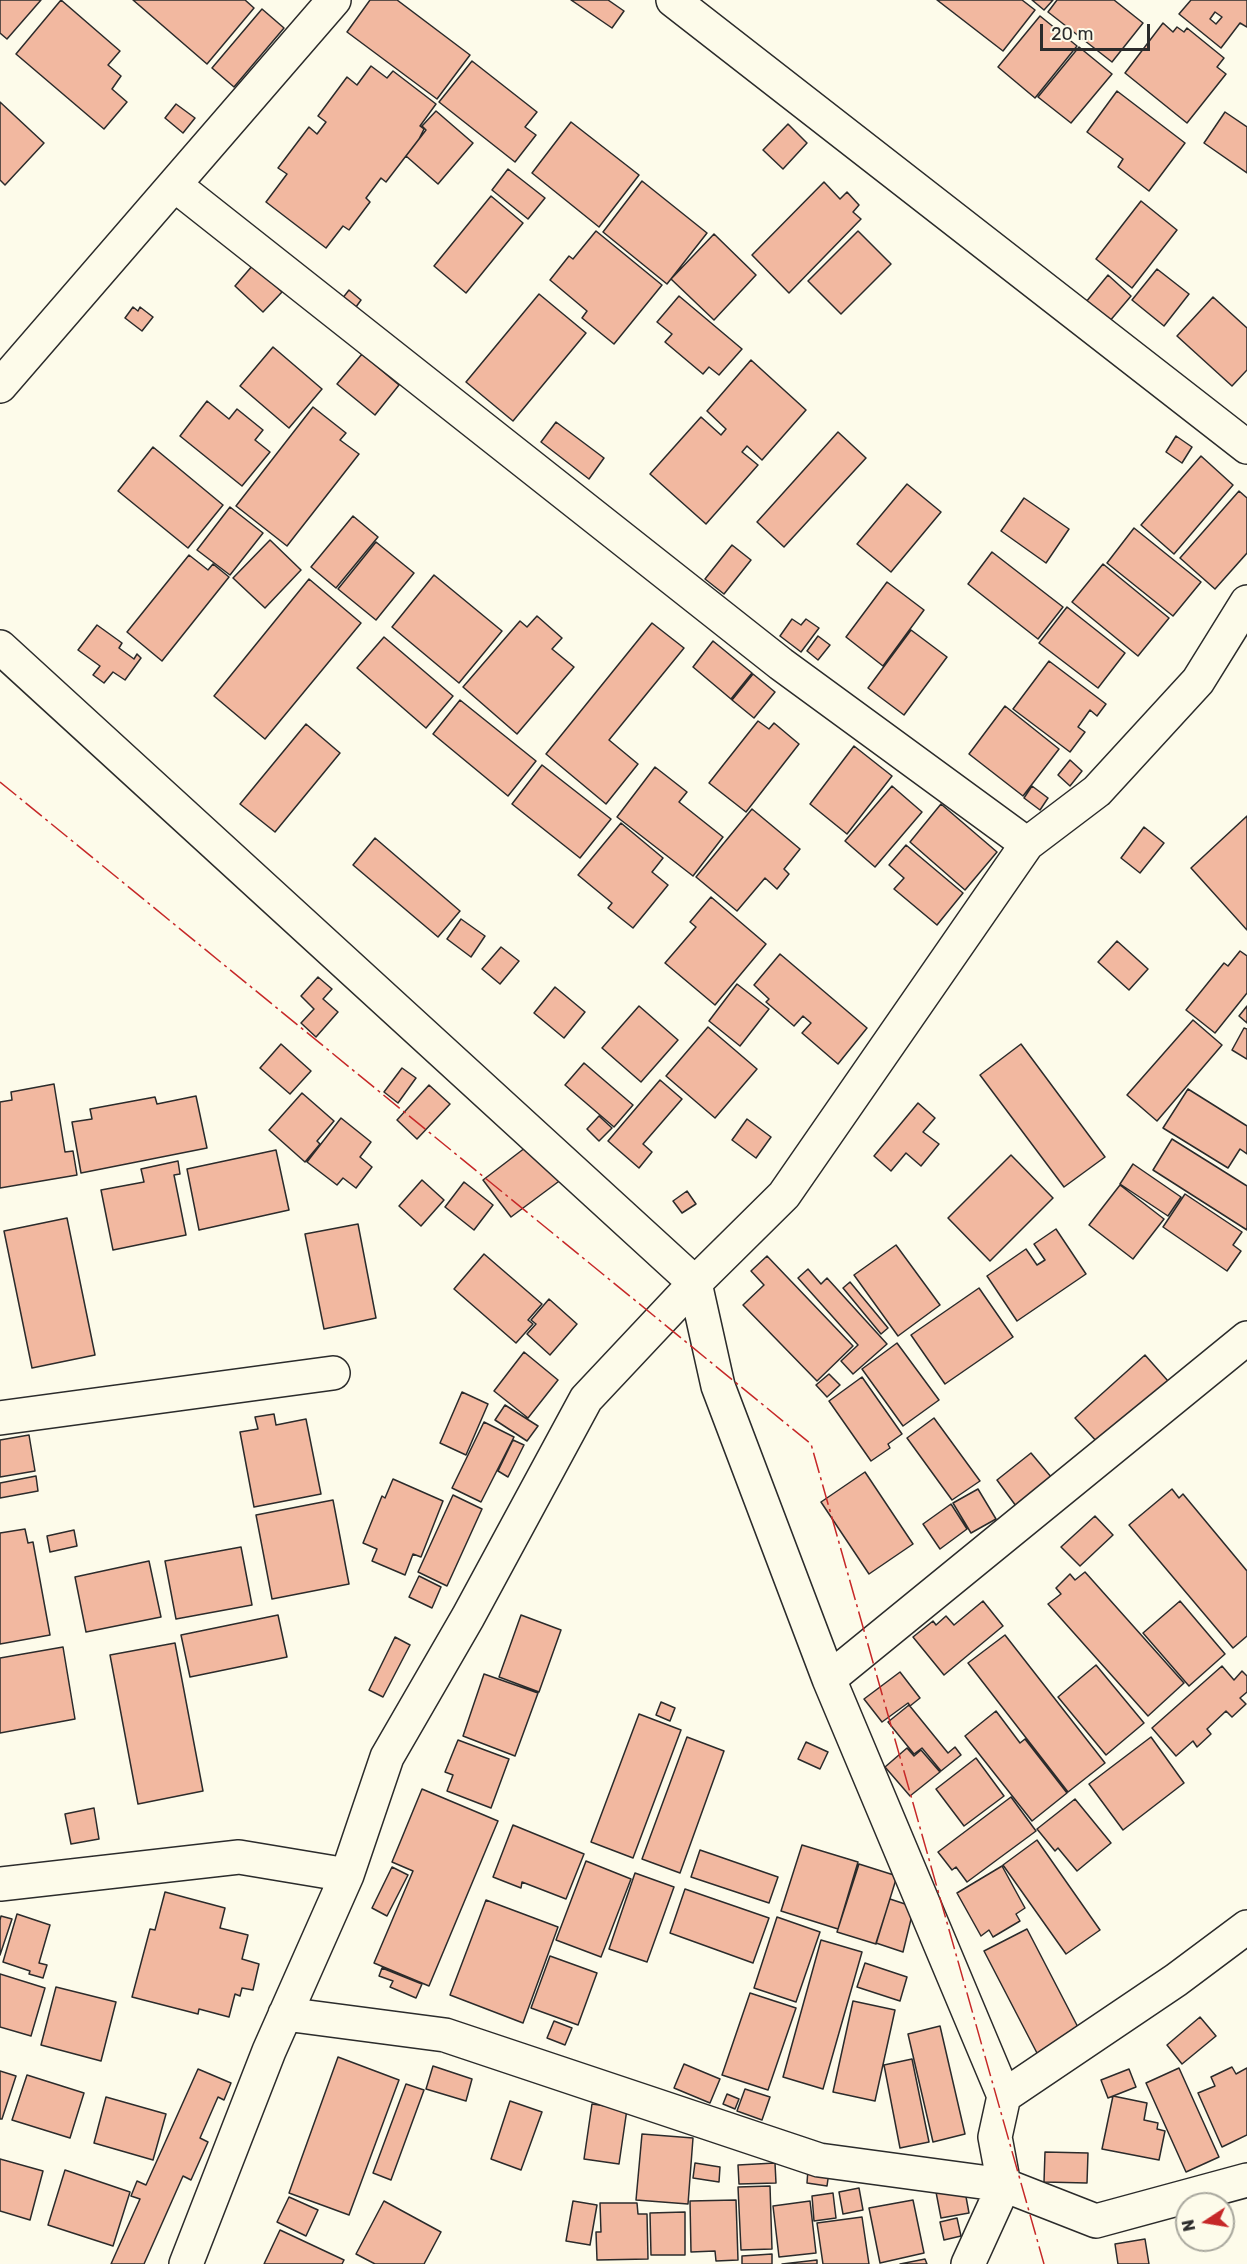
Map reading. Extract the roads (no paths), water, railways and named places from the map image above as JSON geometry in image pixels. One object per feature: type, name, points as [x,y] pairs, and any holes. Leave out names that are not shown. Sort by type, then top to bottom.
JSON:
[{"type":"street","points":[[0,386],[176,186],[334,0]]},
{"type":"street","points":[[673,0],[1247,447]]},
{"type":"street","points":[[176,186],[781,664],[1027,844]]},
{"type":"street","points":[[186,2264],[285,2014],[347,1875],[387,1757],[468,1617],[586,1399],[695,1282],[784,1195],[1027,844],[1097,791],[1198,681],[1247,602]]},
{"type":"street","points":[[0,647],[695,1282],[718,1386],[829,1679],[1004,2096],[995,2137],[1004,2185],[976,2252],[968,2264]]},
{"type":"street","points":[[829,1679],[1247,1338]]},
{"type":"street","points":[[0,1418],[333,1373]]},
{"type":"street","points":[[0,1884],[239,1857],[347,1875]]},
{"type":"street","points":[[1004,2096],[1176,1980],[1247,1927]]},
{"type":"street","points":[[285,2014],[445,2035],[819,2160],[1004,2185],[1096,2221],[1247,2180]]}]
